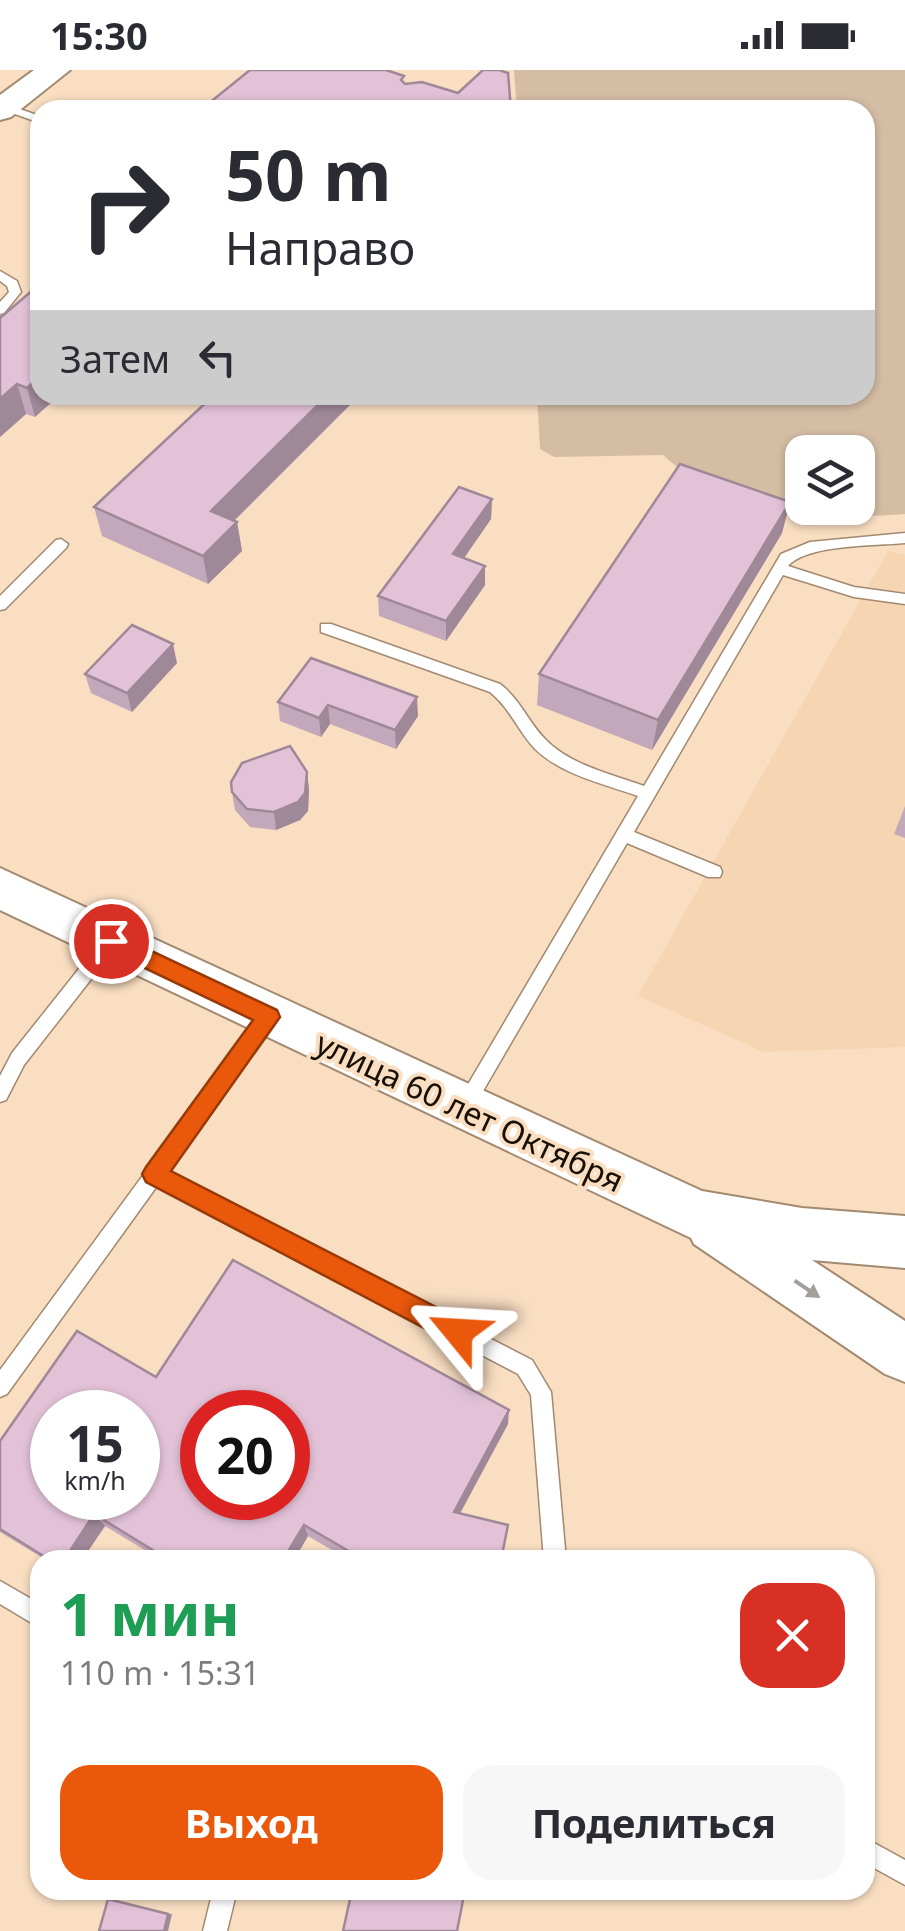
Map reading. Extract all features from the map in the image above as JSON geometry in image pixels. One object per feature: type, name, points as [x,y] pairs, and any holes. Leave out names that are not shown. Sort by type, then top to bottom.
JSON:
[{"type":"main road","points":[[2,109],[54,70]]},
{"type":"main road","name":"улица 60 лет Октября","points":[[0,888],[463,1109],[697,1215],[802,1234],[905,1242]]},
{"type":"main road","points":[[697,1215],[905,1354]]},
{"type":"lane","points":[[2,109],[30,117]]},
{"type":"lane","points":[[0,275],[14,284],[15,292],[0,310]]},
{"type":"lane","points":[[463,1109],[786,558],[810,547],[905,538]]},
{"type":"lane","points":[[0,605],[61,544]]},
{"type":"lane","points":[[780,569],[854,592],[905,599]]},
{"type":"lane","points":[[326,628],[495,688],[508,697],[540,744],[556,758],[649,794]]},
{"type":"lane","points":[[625,835],[714,872]]},
{"type":"lane","points":[[0,1094],[18,1059],[111,941]]},
{"type":"lane","points":[[0,1387],[269,1017]]},
{"type":"lane","points":[[154,1174],[525,1367],[541,1392],[554,1550]]},
{"type":"lane","points":[[0,1592],[30,1611]]},
{"type":"lane","points":[[875,1856],[905,1873]]},
{"type":"lane","points":[[215,1931],[223,1900]]},
{"type":"shaded area","points":[[514,70],[905,70],[905,514],[875,516],[875,435],[785,435],[785,509],[715,489],[663,455],[554,457],[540,449],[538,405],[875,405],[875,100],[516,100]]},
{"type":"shaded area","points":[[888,551],[905,555],[905,1047],[764,1052],[638,996]]},
{"type":"building","points":[[250,70],[386,70],[404,76],[401,80],[405,84],[422,82],[458,93],[483,70],[499,70],[508,73],[510,100],[213,100]]},
{"type":"building","points":[[30,292],[30,385],[27,388],[17,384],[0,399],[0,318]]},
{"type":"building","points":[[203,405],[318,405],[211,511],[237,522],[203,556],[94,507]]},
{"type":"building","points":[[680,464],[785,500],[785,510],[658,720],[539,674]]},
{"type":"building","points":[[459,487],[492,499],[453,554],[485,566],[446,621],[378,596]]},
{"type":"building","points":[[132,625],[173,644],[127,693],[85,674]]},
{"type":"building","points":[[311,658],[417,697],[395,730],[328,705],[319,718],[278,702]]},
{"type":"building","points":[[290,746],[307,772],[305,793],[298,802],[274,812],[247,809],[232,792],[231,782],[242,763]]},
{"type":"building","points":[[233,1260],[509,1410],[454,1512],[508,1525],[503,1550],[347,1550],[304,1525],[289,1550],[153,1550],[104,1520],[160,1520],[160,1390],[36,1390],[77,1331],[156,1377]]},
{"type":"building","points":[[30,1398],[30,1520],[90,1520],[71,1550],[34,1550],[0,1529],[0,1441]]},
{"type":"building","points":[[108,1900],[168,1914],[164,1931],[99,1931]]},
{"type":"building","points":[[350,1900],[463,1900],[457,1931],[343,1931]]},
{"type":"route","points":[[111,941],[269,1017],[154,1174],[458,1332]]}]
